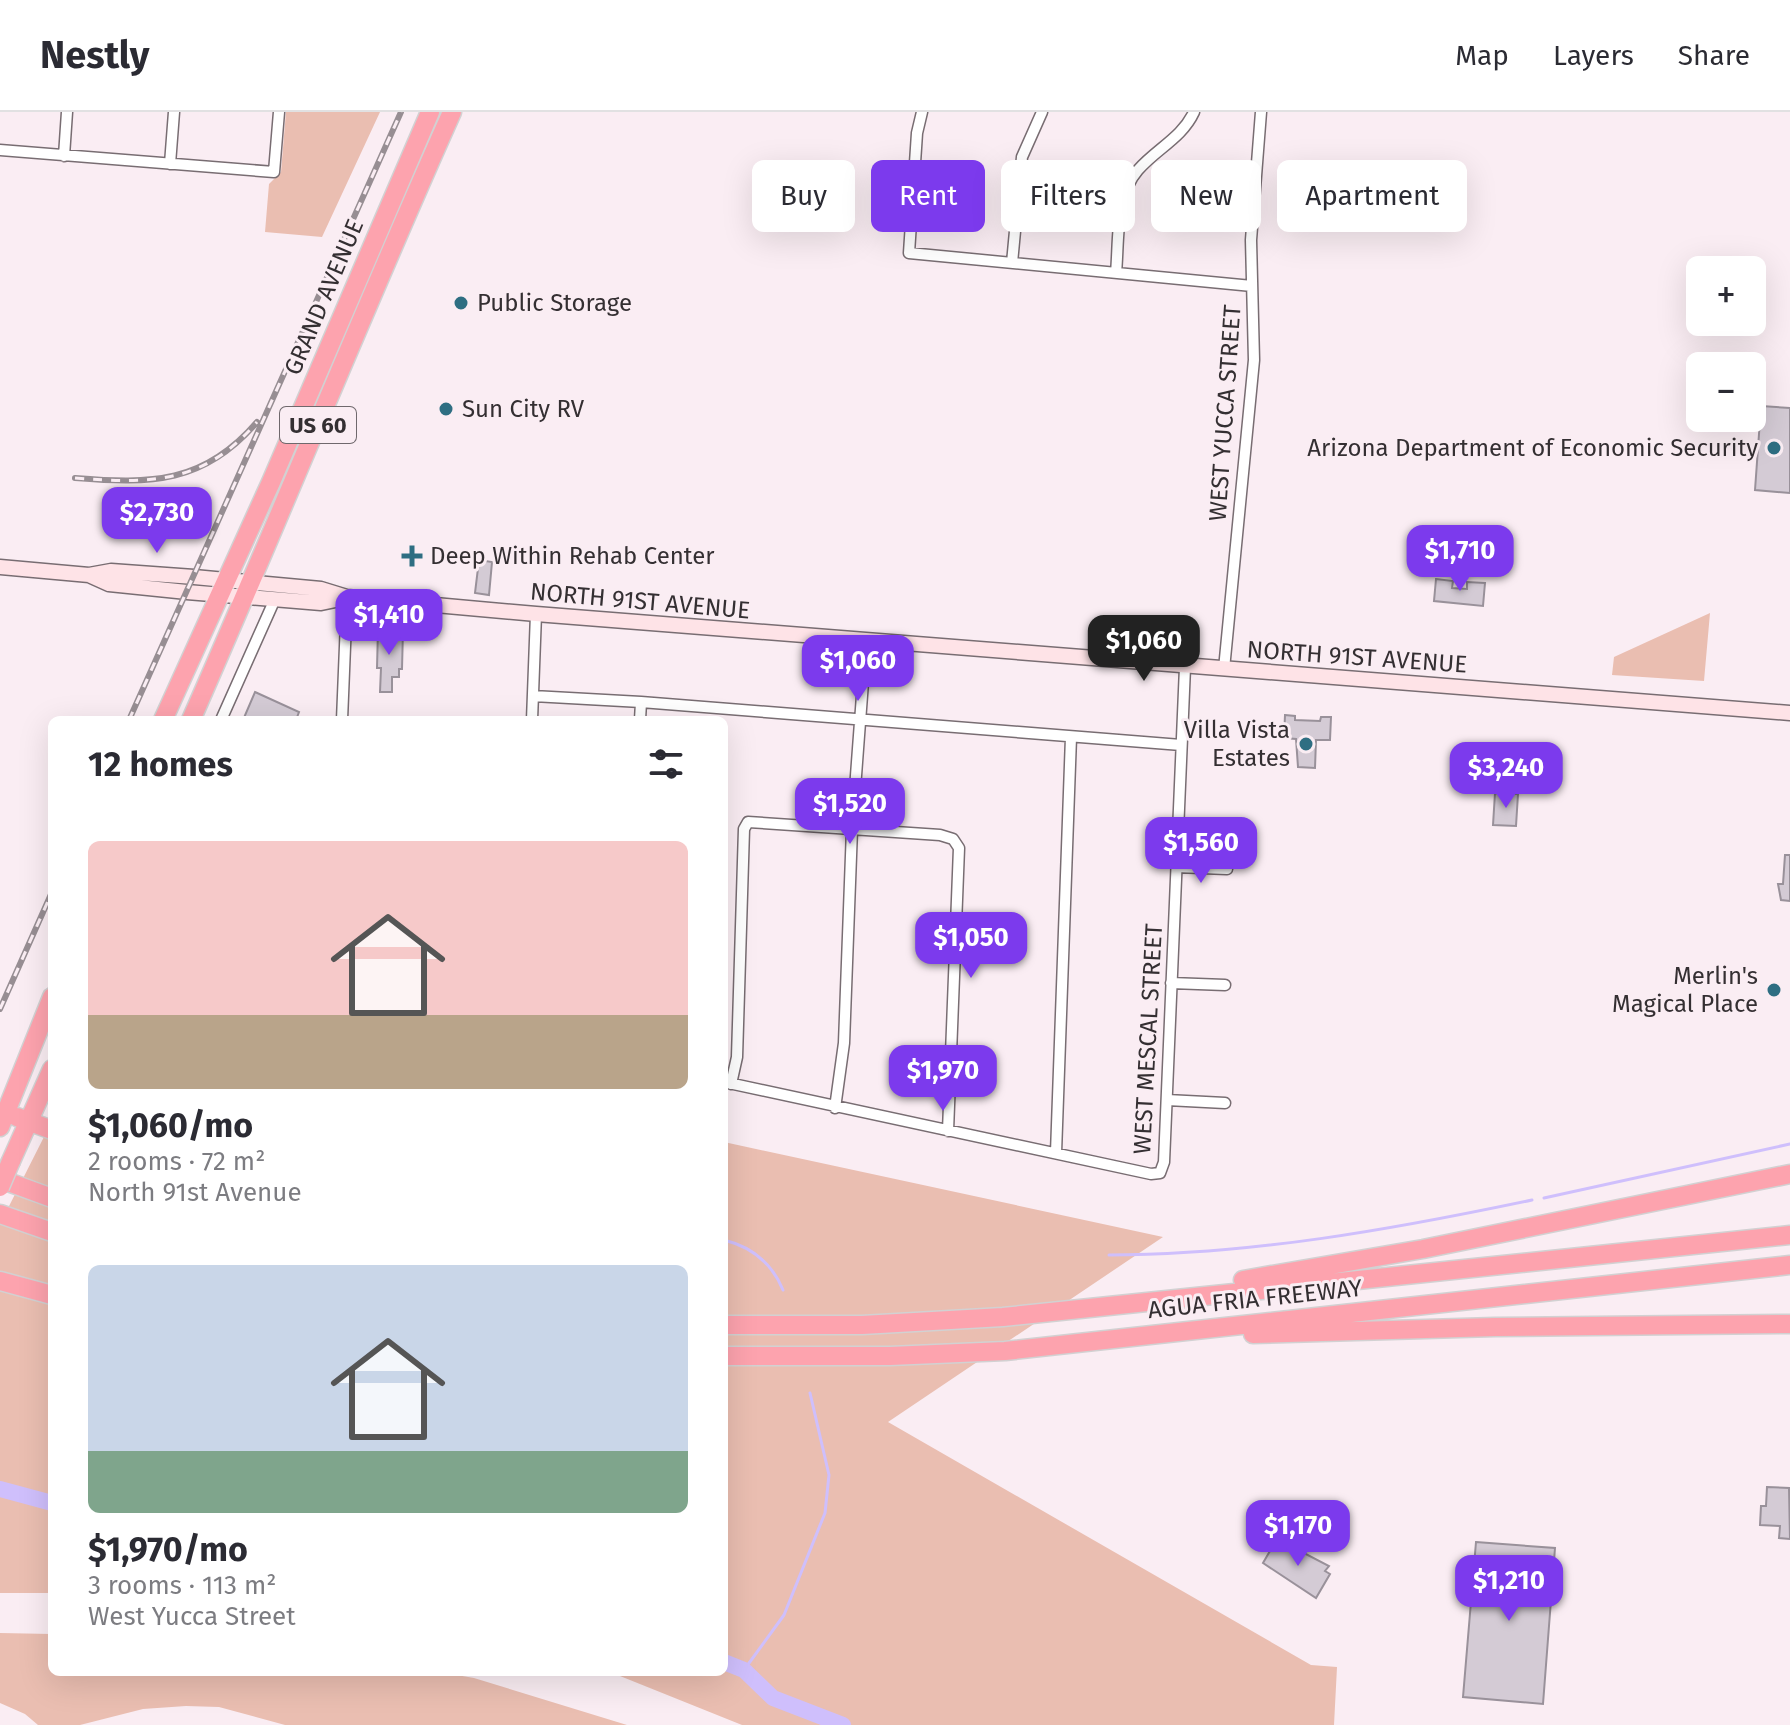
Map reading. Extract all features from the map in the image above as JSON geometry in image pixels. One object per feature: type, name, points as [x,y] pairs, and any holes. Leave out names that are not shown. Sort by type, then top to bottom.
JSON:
[{"type":"highway","points":[[430,113],[450,117]]},
{"type":"highway","name":"GRAND AVENUE","points":[[193,716],[248,590],[430,113]]},
{"type":"highway","name":"GRAND AVENUE","points":[[165,716],[374,264],[450,117]]},
{"type":"highway","points":[[48,1007],[3,1120],[28,1121],[48,1128]]},
{"type":"highway","points":[[0,1187],[48,1078]]},
{"type":"highway","points":[[1003,1317],[1038,1303],[1164,1291],[1296,1273],[1790,1174]]},
{"type":"highway","points":[[0,1179],[48,1197]]},
{"type":"highway","points":[[0,1214],[48,1231]]},
{"type":"highway","name":"AGUA FRIA FREEWAY","points":[[728,1325],[862,1325],[1003,1317],[1790,1235]]},
{"type":"highway","name":"AGUA FRIA FREEWAY","points":[[728,1356],[890,1356],[1005,1351],[1790,1265]]},
{"type":"highway","points":[[0,1281],[48,1294]]},
{"type":"highway","points":[[1005,1351],[1042,1354],[1224,1335],[1360,1330],[1790,1324]]},
{"type":"main road","name":"NORTH 91ST AVENUE","points":[[0,567],[89,575],[111,571],[248,590],[321,589],[347,597],[866,642],[1790,713]]},
{"type":"main road","name":"NORTH 91ST AVENUE","points":[[248,590],[275,599],[321,603],[347,597]]},
{"type":"street","points":[[64,156],[67,112]]},
{"type":"street","points":[[170,164],[174,112]]},
{"type":"street","points":[[0,150],[274,172],[279,112]]},
{"type":"street","points":[[922,112],[915,161],[909,253],[1252,286]]},
{"type":"street","points":[[1012,263],[1022,157],[1042,112]]},
{"type":"street","points":[[1116,273],[1123,200],[1130,181],[1137,170],[1187,126],[1194,112]]},
{"type":"street","name":"WEST YUCCA STREET","points":[[1224,669],[1254,360],[1251,240],[1261,112]]},
{"type":"street","points":[[342,716],[347,597]]},
{"type":"street","points":[[223,716],[275,599]]},
{"type":"street","points":[[532,716],[536,614]]},
{"type":"street","points":[[835,1108],[844,1043],[852,829],[866,642]]},
{"type":"street","name":"WEST MESCAL STREET","points":[[1056,1153],[1160,1173],[1164,1162],[1185,667]]},
{"type":"street","points":[[533,696],[1181,745]]},
{"type":"street","points":[[640,716],[641,702]]},
{"type":"street","points":[[948,1131],[959,848],[953,839],[748,822],[744,829],[737,1057],[728,1083],[835,1108],[1056,1153],[1071,737]]},
{"type":"street","points":[[1176,867],[1227,869]]},
{"type":"street","points":[[1171,983],[1225,985]]},
{"type":"street","points":[[1167,1100],[1225,1103]]},
{"type":"shaded area","points":[[286,112],[380,112],[322,237],[265,232],[269,184],[281,172]]},
{"type":"shaded area","points":[[1710,613],[1704,681],[1612,675],[1614,657]]},
{"type":"shaded area","points":[[48,1129],[48,1593],[0,1593],[0,1224]]},
{"type":"shaded area","points":[[728,1143],[1163,1237],[888,1422],[1311,1665],[1337,1667],[1334,1725],[742,1725],[620,1676],[728,1676]]},
{"type":"shaded area","points":[[0,1633],[48,1634],[48,1676],[462,1676],[627,1725],[285,1725],[219,1707],[186,1706],[143,1709],[80,1725],[38,1725],[25,1714],[0,1703]]},
{"type":"building","name":"Arizona Department of Economic Security","points":[[1766,406],[1790,408],[1790,493],[1755,490],[1759,432],[1766,432]]},
{"type":"building","points":[[479,560],[492,562],[489,595],[475,593]]},
{"type":"building","points":[[1436,579],[1453,581],[1452,588],[1467,589],[1467,582],[1485,583],[1483,606],[1434,601]]},
{"type":"building","points":[[378,629],[403,630],[402,669],[399,669],[399,677],[392,677],[392,692],[380,692]]},
{"type":"building","points":[[255,692],[299,712],[298,716],[245,716]]},
{"type":"building","name":"Villa Vista Estates","points":[[1285,715],[1295,716],[1295,720],[1320,721],[1321,717],[1331,717],[1330,740],[1316,740],[1315,768],[1298,767],[1296,739],[1284,738]]},
{"type":"building","points":[[1495,793],[1518,794],[1516,826],[1493,825]]},
{"type":"building","points":[[1785,855],[1790,855],[1790,901],[1781,900],[1778,884],[1783,884]]},
{"type":"building","points":[[1767,1487],[1789,1488],[1790,1539],[1779,1538],[1780,1526],[1760,1525],[1761,1506],[1766,1506]]},
{"type":"building","points":[[1277,1539],[1329,1566],[1325,1571],[1330,1574],[1316,1598],[1263,1563]]},
{"type":"building","points":[[1476,1542],[1555,1548],[1543,1704],[1463,1697]]},
{"type":"waterway","points":[[1544,1198],[1790,1144]]},
{"type":"waterway","points":[[1109,1255],[1269,1245],[1428,1221],[1532,1200]]},
{"type":"waterway","points":[[728,1241],[743,1247],[767,1264],[783,1290]]},
{"type":"waterway","points":[[744,1670],[784,1615],[825,1513],[829,1475],[810,1393]]},
{"type":"waterway","points":[[0,1489],[48,1502]]},
{"type":"waterway","points":[[728,1664],[744,1670],[773,1698],[843,1725]]},
{"type":"railway","points":[[131,716],[401,112]]},
{"type":"railway","points":[[75,478],[128,480],[175,476],[217,458],[257,422]]},
{"type":"railway","points":[[0,1009],[48,901]]},
{"type":"place","name":"Public Storage","points":[[461,303]]},
{"type":"place","name":"Sun City RV","points":[[446,409]]},
{"type":"place","name":"Arizona Department of Economic Security","points":[[1774,448]]},
{"type":"place","name":"Deep Within Rehab Center","points":[[412,556]]},
{"type":"place","name":"Villa Vista Estates","points":[[1306,744]]},
{"type":"place","name":"Merlin's Magical Place","points":[[1774,990]]}]
